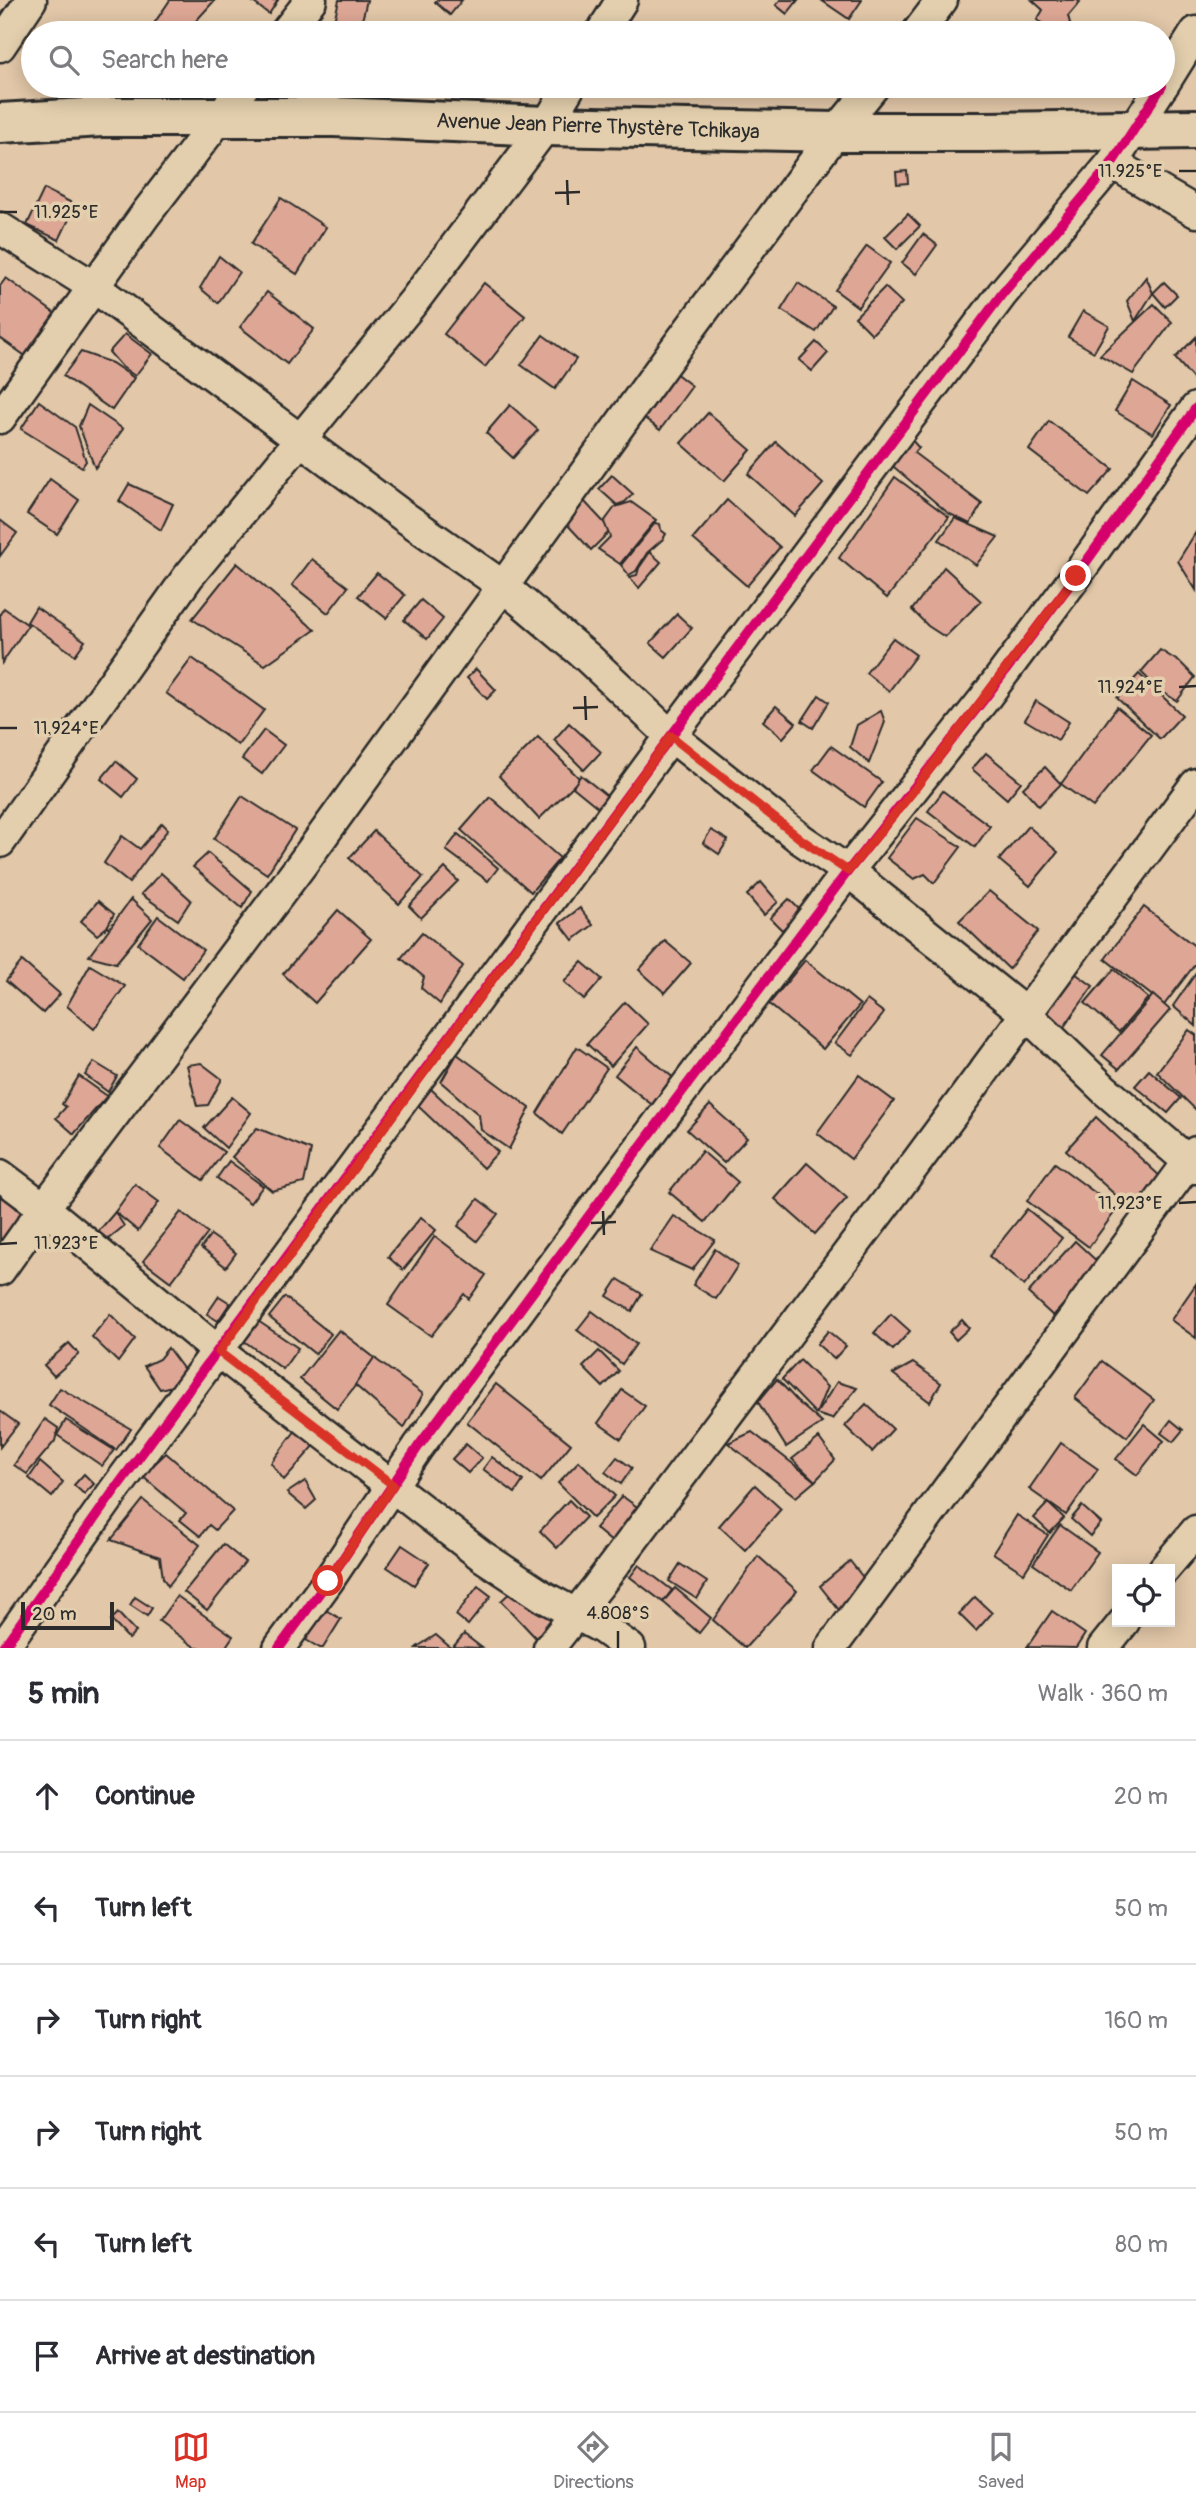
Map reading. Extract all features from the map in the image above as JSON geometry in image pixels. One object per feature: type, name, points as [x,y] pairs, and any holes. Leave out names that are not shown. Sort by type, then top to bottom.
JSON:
[{"type":"street","points":[[0,46],[31,0]]},
{"type":"street","points":[[294,21],[311,0]]},
{"type":"street","points":[[609,21],[622,0]]},
{"type":"street","points":[[925,21],[942,0]]},
{"type":"street","points":[[1175,65],[1196,32]]},
{"type":"street","points":[[0,418],[145,215],[235,98]]},
{"type":"street","points":[[0,842],[188,577],[414,301],[547,126],[563,98]]},
{"type":"street","points":[[0,1270],[302,864],[666,361],[864,98]]},
{"type":"street","points":[[3,1648],[114,1491],[671,736],[1002,294],[1112,163],[1154,98]]},
{"type":"street","name":"Avenue Jean Pierre Thystère Tchikaya","points":[[0,124],[102,117],[334,117],[547,126],[836,132],[1196,129]]},
{"type":"street","points":[[1112,163],[1196,212]]},
{"type":"street","points":[[0,228],[94,287],[406,518],[503,586],[587,657],[671,736],[802,840],[848,871],[1025,1013],[1105,1090],[1193,1160],[831,1648]]},
{"type":"street","points":[[279,1648],[328,1581],[418,1447],[848,871],[993,687],[1196,408]]},
{"type":"street","points":[[548,1648],[598,1586],[919,1159],[1196,784]]},
{"type":"street","points":[[0,1175],[219,1352],[482,1556],[574,1614],[602,1628],[630,1648]]},
{"type":"street","points":[[1168,1564],[1196,1531]]},
{"type":"street","points":[[1103,1648],[1120,1627]]},
{"type":"building","points":[[170,0],[215,0],[196,21],[156,21]]},
{"type":"building","points":[[250,0],[278,0],[269,14]]},
{"type":"building","points":[[339,0],[367,0],[362,21],[334,21]]},
{"type":"building","points":[[462,0],[450,15],[435,2]]},
{"type":"building","points":[[780,0],[798,0],[787,14],[776,5]]},
{"type":"building","points":[[821,0],[862,0],[849,19]]},
{"type":"building","points":[[1032,0],[1080,2],[1068,16],[1069,21],[1039,21],[1043,10]]},
{"type":"building","points":[[907,171],[908,183],[897,184],[896,172]]},
{"type":"building","points":[[44,189],[76,205],[59,240],[27,225]]},
{"type":"building","points":[[281,198],[326,227],[297,274],[251,244]]},
{"type":"building","points":[[908,214],[920,226],[897,249],[885,237]]},
{"type":"building","points":[[923,234],[937,245],[916,274],[902,263]]},
{"type":"building","points":[[867,246],[890,263],[858,307],[835,290]]},
{"type":"building","points":[[219,256],[239,272],[218,303],[200,288]]},
{"type":"building","points":[[1146,277],[1153,293],[1135,321],[1127,301]]},
{"type":"building","points":[[6,278],[57,315],[27,357],[0,338],[0,286]]},
{"type":"building","points":[[1164,282],[1177,295],[1165,307],[1153,293]]},
{"type":"building","points":[[484,283],[525,316],[485,367],[444,334]]},
{"type":"building","points":[[798,283],[833,306],[816,332],[781,310]]},
{"type":"building","points":[[885,287],[902,303],[872,334],[855,317]]},
{"type":"building","points":[[267,292],[314,329],[287,364],[240,327]]},
{"type":"building","points":[[1154,304],[1172,322],[1133,374],[1100,355]]},
{"type":"building","points":[[1083,311],[1109,326],[1094,352],[1068,337]]},
{"type":"building","points":[[125,334],[152,354],[135,376],[122,367],[109,352]]},
{"type":"building","points":[[543,335],[576,359],[555,389],[521,365]]},
{"type":"building","points":[[1196,337],[1196,378],[1194,380],[1175,358]]},
{"type":"building","points":[[816,342],[828,353],[812,371],[799,360]]},
{"type":"building","points":[[81,352],[112,363],[134,378],[112,410],[63,376]]},
{"type":"building","points":[[674,372],[692,386],[660,430],[642,416]]},
{"type":"building","points":[[1133,381],[1171,405],[1153,434],[1115,411]]},
{"type":"building","points":[[39,401],[75,427],[86,461],[82,467],[21,429]]},
{"type":"building","points":[[88,405],[123,429],[95,468],[79,426]]},
{"type":"building","points":[[510,405],[538,430],[513,458],[486,433]]},
{"type":"building","points":[[708,413],[751,450],[724,481],[681,443]]},
{"type":"building","points":[[1049,421],[1113,469],[1089,496],[1029,450]]},
{"type":"building","points":[[910,438],[919,448],[914,453],[982,504],[970,524],[948,513],[888,462]]},
{"type":"building","points":[[776,442],[823,484],[795,516],[748,474]]},
{"type":"building","points":[[612,475],[633,494],[617,505],[599,489]]},
{"type":"building","points":[[895,477],[949,517],[887,598],[839,558]]},
{"type":"building","points":[[50,479],[79,500],[57,534],[27,514]]},
{"type":"building","points":[[129,484],[173,504],[161,530],[119,501]]},
{"type":"building","points":[[727,500],[780,547],[747,586],[693,539]]},
{"type":"building","points":[[584,501],[611,530],[591,550],[564,521]]},
{"type":"building","points":[[631,502],[656,520],[620,564],[598,549],[610,537],[604,522],[615,507]]},
{"type":"building","points":[[955,518],[998,537],[976,565],[939,540]]},
{"type":"building","points":[[0,520],[17,533],[0,556]]},
{"type":"building","points":[[655,523],[660,524],[661,530],[666,534],[647,553],[636,571],[629,575],[621,565]]},
{"type":"building","points":[[1196,532],[1196,590],[1178,561]]},
{"type":"building","points":[[650,552],[661,562],[639,588],[629,577],[637,575]]},
{"type":"building","points":[[312,559],[348,587],[328,613],[292,585]]},
{"type":"building","points":[[237,563],[315,630],[265,665],[192,619]]},
{"type":"building","points":[[944,567],[981,601],[945,637],[928,626],[912,610]]},
{"type":"building","points":[[377,573],[405,595],[386,618],[358,596]]},
{"type":"building","points":[[421,600],[443,619],[427,639],[404,620]]},
{"type":"building","points":[[36,607],[85,641],[75,655],[27,622]]},
{"type":"building","points":[[4,608],[28,625],[2,663],[0,614]]},
{"type":"building","points":[[677,614],[692,628],[666,657],[650,643]]},
{"type":"building","points":[[893,638],[916,655],[889,691],[866,673]]},
{"type":"building","points":[[1160,650],[1181,663],[1195,677],[1177,701],[1158,689],[1141,672]]},
{"type":"building","points":[[192,658],[264,710],[238,745],[166,693]]},
{"type":"building","points":[[476,669],[496,690],[487,699],[467,678]]},
{"type":"building","points":[[1139,674],[1182,715],[1160,739],[1117,698]]},
{"type":"building","points":[[819,695],[829,702],[813,728],[802,721]]},
{"type":"building","points":[[1036,701],[1069,722],[1058,740],[1025,720]]},
{"type":"building","points":[[776,706],[796,723],[783,738],[763,721]]},
{"type":"building","points":[[1117,707],[1151,735],[1093,807],[1061,784]]},
{"type":"building","points":[[881,711],[885,722],[869,763],[850,747],[857,725]]},
{"type":"building","points":[[569,723],[601,752],[584,770],[554,740]]},
{"type":"building","points":[[264,730],[284,745],[262,774],[242,759]]},
{"type":"building","points":[[538,737],[580,779],[539,819],[499,776]]},
{"type":"building","points":[[831,746],[882,782],[864,807],[813,770]]},
{"type":"building","points":[[986,753],[1021,782],[1007,799],[972,769]]},
{"type":"building","points":[[116,761],[137,779],[123,797],[101,779]]},
{"type":"building","points":[[1045,767],[1061,784],[1039,806],[1023,788]]},
{"type":"building","points":[[581,775],[607,796],[600,809],[573,787]]},
{"type":"building","points":[[943,791],[990,826],[975,847],[928,811]]},
{"type":"building","points":[[242,796],[295,830],[267,874],[214,839]]},
{"type":"building","points":[[490,797],[560,858],[531,892],[461,830]]},
{"type":"building","points":[[917,818],[961,847],[934,883],[925,874],[914,879],[887,858]]},
{"type":"building","points":[[162,823],[168,829],[129,883],[104,863],[122,836],[140,849]]},
{"type":"building","points":[[1028,826],[1058,852],[1030,886],[999,860]]},
{"type":"building","points":[[711,830],[728,840],[719,854],[703,843]]},
{"type":"building","points":[[374,831],[423,877],[399,904],[349,858]]},
{"type":"building","points":[[458,834],[498,868],[488,881],[446,850]]},
{"type":"building","points":[[208,853],[252,891],[242,908],[193,867]]},
{"type":"building","points":[[445,868],[458,881],[421,918],[409,906]]},
{"type":"building","points":[[161,873],[191,900],[178,920],[141,894]]},
{"type":"building","points":[[761,882],[778,902],[764,915],[747,895]]},
{"type":"building","points":[[989,891],[1038,931],[1009,969],[959,921]]},
{"type":"building","points":[[131,899],[152,919],[116,963],[89,956]]},
{"type":"building","points":[[789,899],[802,912],[782,930],[770,918]]},
{"type":"building","points":[[98,901],[114,914],[107,927],[97,935],[81,921]]},
{"type":"building","points":[[1144,907],[1196,947],[1196,963],[1164,1005],[1105,959]]},
{"type":"building","points":[[580,908],[593,925],[573,940],[560,923]]},
{"type":"building","points":[[338,910],[371,939],[315,1003],[283,974]]},
{"type":"building","points":[[158,916],[203,950],[183,978],[138,944]]},
{"type":"building","points":[[422,933],[463,966],[440,1004],[421,988],[424,977],[401,958]]},
{"type":"building","points":[[665,941],[691,963],[665,993],[639,970]]},
{"type":"building","points":[[805,960],[860,1005],[823,1049],[769,1004]]},
{"type":"building","points":[[22,961],[60,994],[43,1013],[6,981]]},
{"type":"building","points":[[582,962],[602,979],[584,1000],[564,982]]},
{"type":"building","points":[[90,965],[125,986],[94,1029],[67,1006]]},
{"type":"building","points":[[1114,969],[1148,998],[1119,1032],[1085,1003]]},
{"type":"building","points":[[1072,971],[1093,986],[1064,1027],[1043,1013]]},
{"type":"building","points":[[1196,973],[1196,1026],[1173,1006]]},
{"type":"building","points":[[1153,995],[1170,1010],[1119,1069],[1102,1055]]},
{"type":"building","points":[[867,1000],[884,1013],[852,1055],[835,1043]]},
{"type":"building","points":[[625,1002],[648,1024],[611,1066],[587,1044]]},
{"type":"building","points":[[1189,1030],[1196,1035],[1196,1110],[1157,1072]]},
{"type":"building","points":[[577,1047],[607,1068],[562,1134],[537,1113]]},
{"type":"building","points":[[637,1047],[677,1081],[656,1108],[615,1075]]},
{"type":"building","points":[[457,1054],[530,1108],[509,1149],[481,1130],[479,1115],[441,1082]]},
{"type":"building","points":[[94,1062],[117,1076],[108,1092],[85,1075]]},
{"type":"building","points":[[201,1063],[222,1079],[208,1105],[197,1106],[187,1065]]},
{"type":"building","points":[[1149,1070],[1181,1098],[1168,1113],[1135,1086]]},
{"type":"building","points":[[859,1075],[894,1101],[851,1159],[817,1133]]},
{"type":"building","points":[[79,1076],[107,1096],[74,1134],[56,1118],[66,1107],[62,1104]]},
{"type":"building","points":[[431,1089],[498,1152],[483,1168],[416,1104]]},
{"type":"building","points":[[232,1097],[251,1113],[226,1148],[204,1128]]},
{"type":"building","points":[[710,1105],[747,1138],[724,1163],[687,1130]]},
{"type":"building","points":[[1096,1117],[1162,1178],[1133,1211],[1066,1150]]},
{"type":"building","points":[[180,1120],[224,1152],[203,1180],[160,1148]]},
{"type":"building","points":[[257,1128],[311,1150],[304,1183],[272,1191],[232,1157]]},
{"type":"building","points":[[702,1151],[738,1182],[705,1222],[669,1192]]},
{"type":"building","points":[[229,1161],[263,1186],[250,1203],[217,1178]]},
{"type":"building","points":[[807,1163],[847,1198],[815,1234],[775,1199]]},
{"type":"building","points":[[1055,1163],[1117,1209],[1089,1247],[1027,1201]]},
{"type":"building","points":[[135,1184],[159,1202],[138,1231],[115,1212]]},
{"type":"building","points":[[0,1193],[29,1220],[0,1255]]},
{"type":"building","points":[[478,1199],[498,1214],[477,1241],[458,1226]]},
{"type":"building","points":[[1027,1209],[1062,1238],[1024,1286],[989,1256]]},
{"type":"building","points":[[115,1212],[124,1226],[107,1240],[98,1232]]},
{"type":"building","points":[[181,1212],[208,1233],[171,1282],[143,1261]]},
{"type":"building","points":[[674,1216],[715,1240],[692,1270],[650,1251]]},
{"type":"building","points":[[421,1217],[436,1230],[403,1270],[388,1257]]},
{"type":"building","points":[[211,1235],[236,1253],[226,1267],[201,1248]]},
{"type":"building","points":[[435,1236],[486,1275],[469,1299],[464,1294],[431,1336],[388,1305]]},
{"type":"building","points":[[1075,1241],[1101,1265],[1053,1316],[1028,1293]]},
{"type":"building","points":[[715,1249],[738,1265],[716,1299],[693,1285]]},
{"type":"building","points":[[618,1279],[642,1294],[632,1311],[607,1296]]},
{"type":"building","points":[[1196,1284],[1196,1338],[1171,1320]]},
{"type":"building","points":[[219,1296],[230,1303],[218,1321],[207,1314]]},
{"type":"building","points":[[285,1297],[331,1334],[315,1354],[269,1317]]},
{"type":"building","points":[[592,1311],[636,1344],[622,1364],[577,1330]]},
{"type":"building","points":[[110,1314],[135,1339],[118,1362],[92,1337]]},
{"type":"building","points":[[891,1314],[910,1331],[893,1350],[874,1333]]},
{"type":"building","points":[[962,1320],[969,1328],[956,1340],[949,1332]]},
{"type":"building","points":[[258,1321],[298,1348],[283,1369],[244,1341]]},
{"type":"building","points":[[339,1330],[376,1359],[337,1409],[300,1379]]},
{"type":"building","points":[[828,1331],[846,1346],[834,1359],[817,1344]]},
{"type":"building","points":[[69,1343],[79,1354],[54,1376],[44,1365]]},
{"type":"building","points":[[168,1348],[185,1371],[176,1385],[160,1389],[144,1366],[159,1359]]},
{"type":"building","points":[[599,1351],[619,1371],[603,1387],[583,1367]]},
{"type":"building","points":[[374,1358],[423,1394],[404,1428],[355,1385]]},
{"type":"building","points":[[800,1360],[827,1387],[816,1414],[782,1379]]},
{"type":"building","points":[[1102,1361],[1154,1400],[1127,1437],[1075,1398]]},
{"type":"building","points":[[913,1363],[941,1383],[930,1402],[893,1374]]},
{"type":"building","points":[[777,1379],[822,1423],[786,1447],[758,1402]]},
{"type":"building","points":[[837,1382],[857,1388],[832,1419],[816,1414]]},
{"type":"building","points":[[496,1384],[571,1444],[541,1481],[467,1422]]},
{"type":"building","points":[[60,1388],[131,1429],[116,1450],[49,1405]]},
{"type":"building","points":[[622,1390],[645,1406],[621,1439],[598,1423]]},
{"type":"building","points":[[866,1404],[893,1429],[872,1452],[845,1426]]},
{"type":"building","points":[[0,1411],[18,1424],[0,1447]]},
{"type":"building","points":[[45,1419],[58,1428],[55,1441],[27,1474],[14,1465]]},
{"type":"building","points":[[66,1420],[114,1450],[102,1466],[57,1435]]},
{"type":"building","points":[[1171,1420],[1183,1430],[1173,1442],[1161,1433]]},
{"type":"building","points":[[1144,1424],[1164,1441],[1137,1475],[1116,1459]]},
{"type":"building","points":[[296,1430],[316,1444],[284,1480],[271,1463]]},
{"type":"building","points":[[752,1432],[815,1481],[796,1497],[728,1443]]},
{"type":"building","points":[[819,1438],[835,1460],[815,1481],[792,1459]]},
{"type":"building","points":[[1061,1443],[1098,1469],[1066,1515],[1029,1489]]},
{"type":"building","points":[[466,1444],[482,1458],[468,1473],[452,1459]]},
{"type":"building","points":[[166,1453],[233,1511],[215,1530],[209,1525],[200,1536],[180,1520],[186,1513],[142,1476]]},
{"type":"building","points":[[492,1457],[523,1481],[515,1493],[483,1469]]},
{"type":"building","points":[[617,1457],[632,1468],[621,1484],[605,1472]]},
{"type":"building","points":[[579,1461],[615,1496],[593,1518],[558,1483]]},
{"type":"building","points":[[40,1462],[63,1482],[52,1497],[29,1478]]},
{"type":"building","points":[[84,1474],[94,1484],[84,1494],[74,1485]]},
{"type":"building","points":[[305,1481],[316,1500],[306,1509],[287,1493]]},
{"type":"building","points":[[755,1485],[781,1509],[745,1550],[719,1526]]},
{"type":"building","points":[[622,1496],[640,1509],[612,1542],[595,1528]]},
{"type":"building","points":[[143,1500],[200,1545],[168,1586],[163,1578],[160,1557],[111,1540]]},
{"type":"building","points":[[569,1500],[586,1517],[557,1548],[540,1531]]},
{"type":"building","points":[[1048,1503],[1064,1518],[1050,1533],[1034,1518]]},
{"type":"building","points":[[1082,1506],[1101,1523],[1090,1536],[1071,1519]]},
{"type":"building","points":[[1017,1515],[1048,1535],[1024,1573],[993,1553]]},
{"type":"building","points":[[1060,1525],[1098,1552],[1071,1590],[1033,1564]]},
{"type":"building","points":[[223,1544],[245,1562],[207,1610],[184,1592]]},
{"type":"building","points":[[402,1545],[429,1563],[414,1585],[387,1567]]},
{"type":"building","points":[[758,1556],[797,1591],[745,1648],[713,1620]]},
{"type":"building","points":[[850,1561],[869,1585],[839,1610],[820,1586]]},
{"type":"building","points":[[680,1564],[707,1582],[697,1599],[669,1581]]},
{"type":"building","points":[[639,1565],[672,1590],[663,1602],[630,1577]]},
{"type":"building","points":[[531,1573],[565,1610],[536,1638],[501,1601]]},
{"type":"building","points":[[478,1586],[491,1596],[468,1625],[456,1615]]},
{"type":"building","points":[[675,1588],[711,1618],[699,1633],[663,1602]]},
{"type":"building","points":[[177,1596],[233,1636],[225,1648],[196,1648],[159,1621]]},
{"type":"building","points":[[135,1597],[152,1608],[147,1616],[130,1605]]},
{"type":"building","points":[[975,1597],[992,1613],[976,1631],[959,1614]]},
{"type":"building","points":[[324,1609],[341,1619],[323,1648],[320,1648],[306,1640]]},
{"type":"building","points":[[1052,1611],[1085,1634],[1076,1648],[1027,1647]]},
{"type":"building","points":[[118,1613],[136,1632],[129,1639],[111,1620]]},
{"type":"building","points":[[464,1634],[482,1648],[453,1647]]},
{"type":"building","points":[[436,1635],[451,1648],[416,1648],[417,1647]]},
{"type":"cycle path","points":[[3,1648],[114,1491],[671,736],[1002,294],[1112,163],[1154,98]]},
{"type":"cycle path","points":[[279,1648],[328,1581],[418,1447],[848,871],[985,698],[1196,408]]},
{"type":"route","points":[[328,1581],[393,1485],[299,1416],[219,1352],[671,736],[802,840],[848,871],[911,794],[1076,576]]}]
